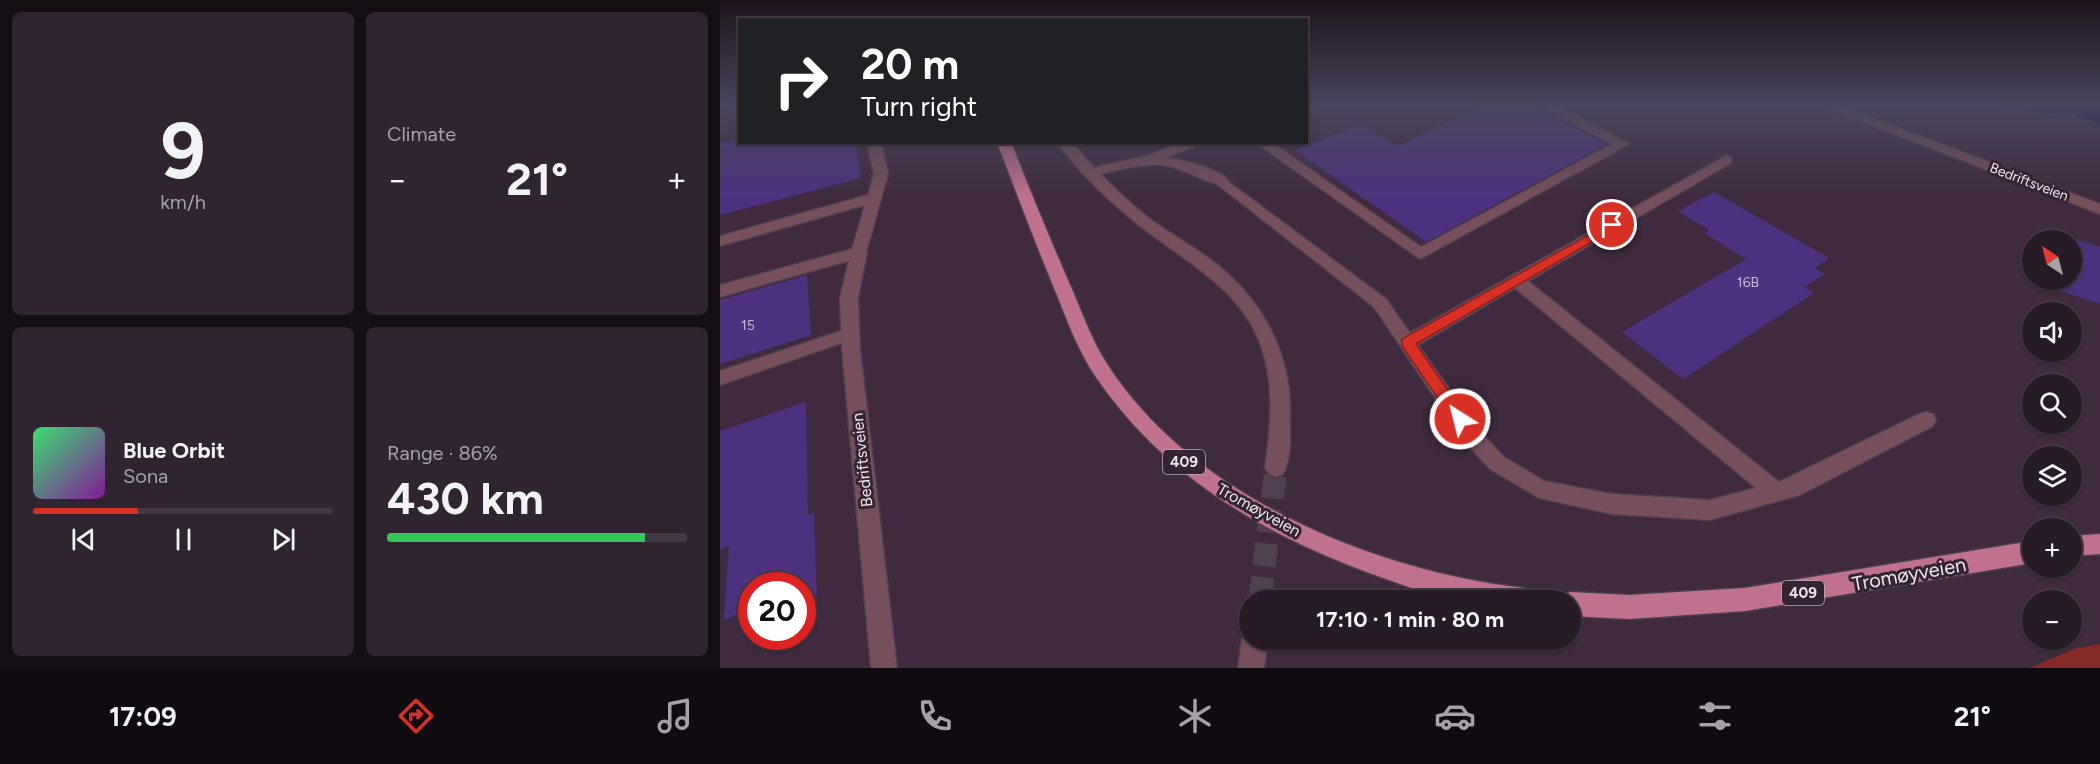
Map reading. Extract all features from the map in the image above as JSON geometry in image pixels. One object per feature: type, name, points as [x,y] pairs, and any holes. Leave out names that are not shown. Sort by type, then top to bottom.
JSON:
[{"type":"main road","name":"Tromøyveien","points":[[1005,144],[1083,337],[1101,370],[1125,403],[1160,442],[1232,497],[1292,531],[1398,573],[1466,590]]},
{"type":"main road","points":[[2082,545],[2100,544]]},
{"type":"main road","name":"Tromøyveien","points":[[1581,605],[1680,607],[1785,597],[2022,554]]},
{"type":"street","points":[[1264,144],[1419,254],[1622,144],[1605,135]]},
{"type":"street","name":"Bedriftsveien","points":[[1905,135],[2100,209]]},
{"type":"street","name":"Bedriftsveien","points":[[874,144],[881,174],[859,252],[849,298],[850,334],[884,668]]},
{"type":"street","points":[[1065,144],[1089,172],[1138,218],[1211,268],[1238,291],[1258,317],[1278,367],[1282,417],[1276,468]]},
{"type":"street","points":[[1089,172],[1148,159],[1192,144]]},
{"type":"street","points":[[1148,159],[1193,167],[1222,181],[1380,303],[1471,435],[1497,463],[1539,489],[1612,504],[1710,510],[1792,488],[1926,420]]},
{"type":"street","points":[[1407,343],[1726,160]]},
{"type":"street","points":[[720,241],[873,198]]},
{"type":"street","points":[[720,291],[859,252]]},
{"type":"street","points":[[1516,280],[1776,492]]},
{"type":"street","points":[[720,378],[850,334]]},
{"type":"street","points":[[1251,668],[1253,650]]},
{"type":"shaded area","points":[[720,135],[738,135],[738,144],[1308,144],[1308,135],[2100,135],[2100,644],[2082,647],[2082,590],[2022,590],[2022,650],[2071,650],[2030,668],[720,668]]},
{"type":"shaded area","points":[[2100,644],[2100,668],[2030,668],[2071,650],[2082,650],[2082,647]]},
{"type":"building","points":[[1333,135],[1380,135],[1397,146],[1420,135],[1590,135],[1607,144],[1426,242],[1295,150]]},
{"type":"building","points":[[720,142],[855,144],[861,178],[720,215]]},
{"type":"building","points":[[1714,192],[1829,258],[1815,268],[1825,274],[1804,287],[1814,293],[1683,379],[1622,332],[1746,259],[1704,233],[1709,230],[1678,211]]},
{"type":"building","points":[[2082,241],[2100,247],[2100,304],[2059,290],[2082,290]]},
{"type":"building","points":[[807,275],[811,335],[720,364],[720,300]]},
{"type":"building","points":[[806,402],[808,515],[814,513],[816,572],[738,572],[738,614],[724,620],[729,546],[720,550],[720,431]]},
{"type":"tunnel","points":[[1261,590],[1276,468]]},
{"type":"route","points":[[1460,419],[1407,343],[1612,225]]}]
